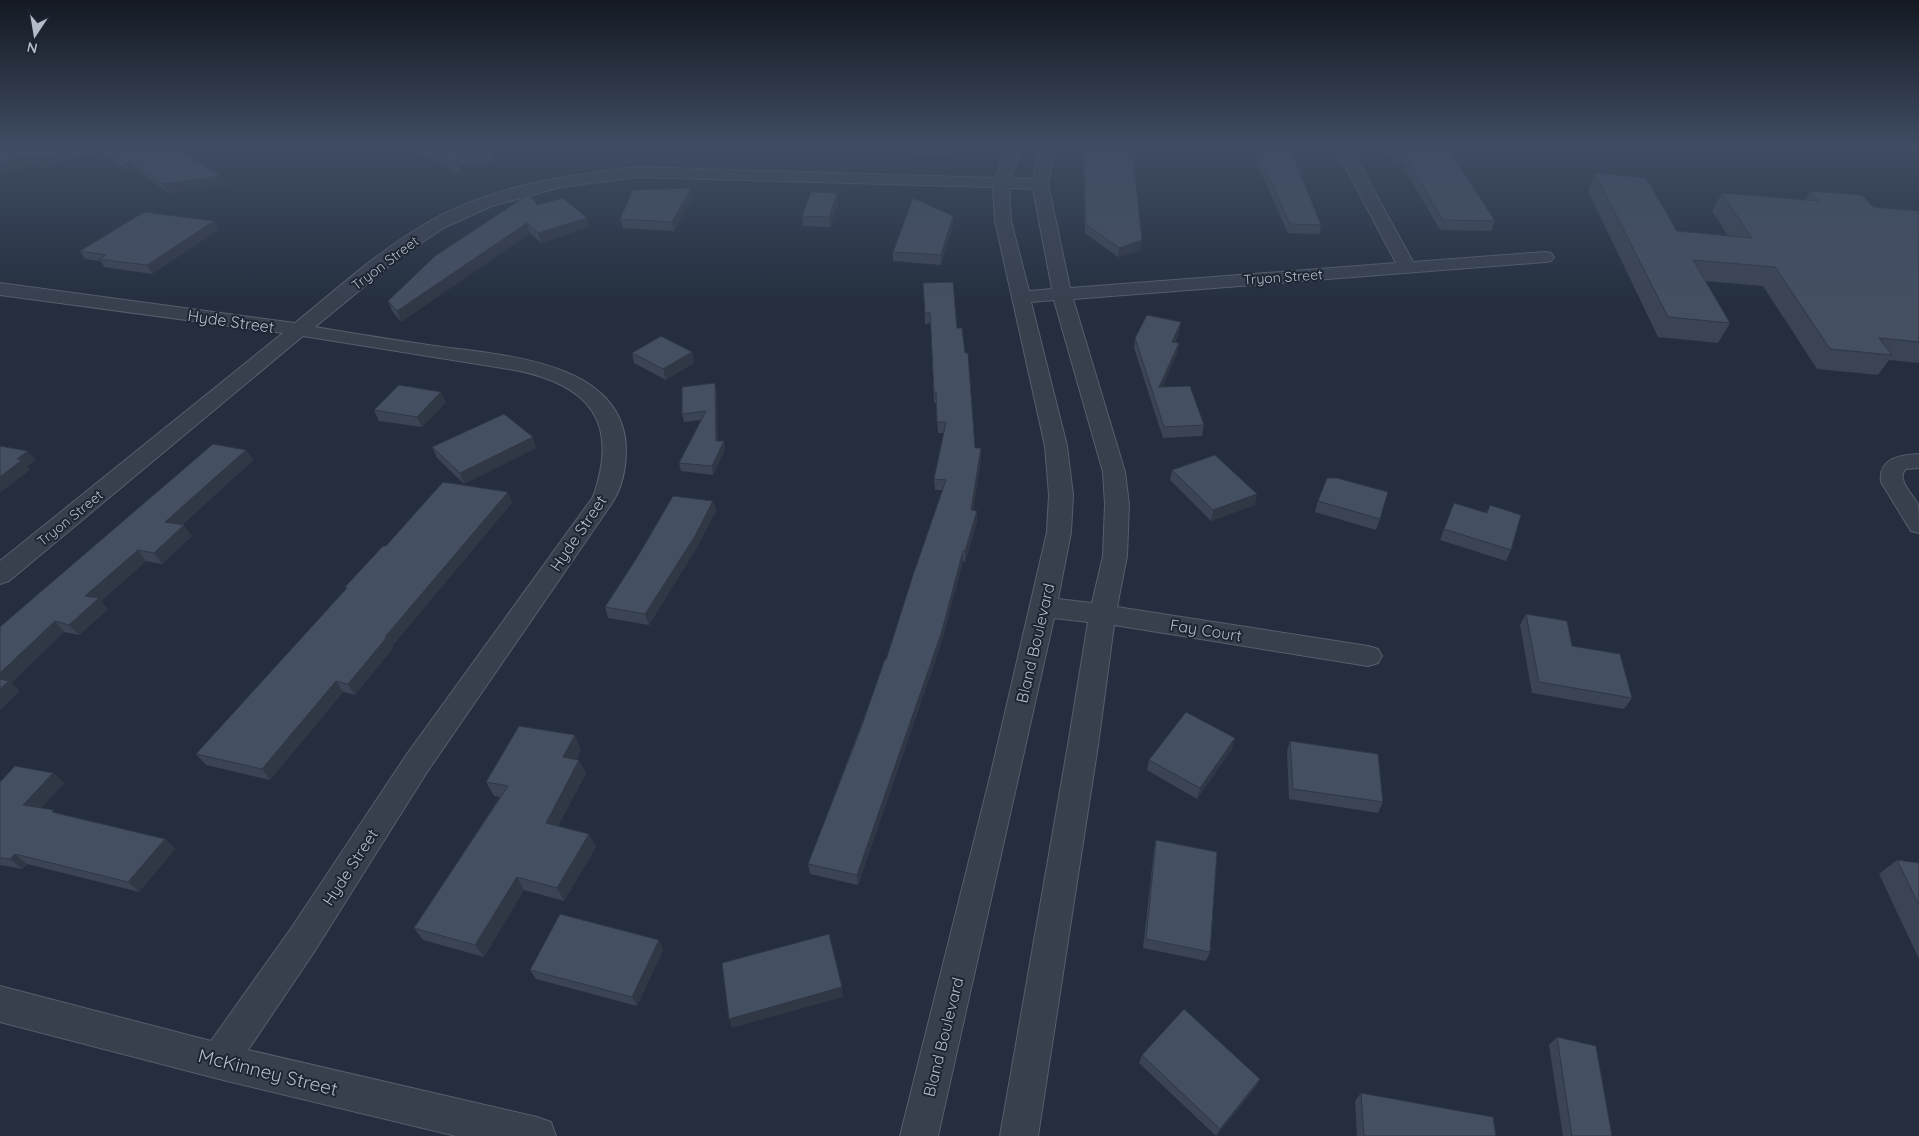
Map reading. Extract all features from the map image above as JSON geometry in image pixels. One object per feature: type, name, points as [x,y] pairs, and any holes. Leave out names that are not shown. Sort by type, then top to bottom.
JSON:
[{"type":"street","name":"Tryon Street","points":[[0,575],[301,331],[350,288],[403,247],[438,224],[495,200]]},
{"type":"street","name":"Bland Boulevard","points":[[919,1136],[1006,773],[1059,532],[1061,495],[1056,446],[1003,221],[1002,200]]},
{"type":"street","points":[[1019,1136],[1083,744],[1102,614],[1115,556],[1117,504],[1114,472],[1062,294],[1043,200]]},
{"type":"street","points":[[1371,200],[1408,268]]},
{"type":"street","name":"Tryon Street","points":[[1021,297],[1545,257]]},
{"type":"street","name":"Hyde Street","points":[[0,289],[528,365],[555,374],[588,393],[603,410],[613,430],[616,452],[613,476],[604,498],[418,763],[302,941],[219,1061]]},
{"type":"street","points":[[1911,461],[1893,467],[1890,474],[1892,482],[1919,525]]},
{"type":"street","name":"Fay Court","points":[[1044,607],[1102,614],[1368,656]]},
{"type":"street","name":"McKinney Street","points":[[0,1004],[219,1061],[537,1136]]},
{"type":"building","points":[[520,200],[533,200],[537,205],[556,200],[565,200],[587,218],[538,233],[527,223],[397,311],[388,301],[435,256]]},
{"type":"building","points":[[629,200],[684,200],[672,222],[620,219]]},
{"type":"building","points":[[808,200],[835,200],[829,217],[802,216]]},
{"type":"building","points":[[912,200],[917,200],[953,216],[941,255],[893,252]]},
{"type":"building","points":[[1085,200],[1138,200],[1142,240],[1119,248],[1086,224]]},
{"type":"building","points":[[1279,200],[1311,200],[1321,225],[1290,224]]},
{"type":"building","points":[[1431,200],[1481,200],[1495,221],[1443,220]]},
{"type":"building","points":[[1609,200],[1659,200],[1677,231],[1752,238],[1727,200],[1867,200],[1873,207],[1919,211],[1919,342],[1879,338],[1892,355],[1830,349],[1775,267],[1693,260],[1730,323],[1668,317]]},
{"type":"building","points":[[144,212],[214,221],[147,265],[99,259],[106,255],[80,251]]},
{"type":"building","points":[[953,282],[957,328],[962,328],[965,353],[968,353],[975,448],[981,448],[971,510],[977,511],[965,551],[963,551],[941,634],[857,875],[808,864],[886,660],[946,480],[934,479],[946,422],[937,422],[930,313],[925,313],[923,283]]},
{"type":"building","points":[[1147,315],[1181,322],[1172,342],[1179,343],[1159,387],[1190,386],[1204,425],[1164,427],[1135,338]]},
{"type":"building","points":[[661,336],[692,352],[663,369],[632,353]]},
{"type":"building","points":[[715,383],[716,441],[724,441],[712,466],[679,463],[706,411],[682,414],[682,387]]},
{"type":"building","points":[[399,385],[441,392],[417,417],[374,410]]},
{"type":"building","points":[[504,414],[533,437],[460,473],[432,447]]},
{"type":"building","points":[[213,444],[246,450],[165,522],[184,525],[154,553],[138,550],[85,596],[99,598],[69,625],[55,621],[0,673],[0,627]]},
{"type":"building","points":[[0,446],[28,451],[17,459],[22,460],[0,477]]},
{"type":"building","points":[[1215,455],[1257,494],[1213,510],[1172,470]]},
{"type":"building","points":[[1327,478],[1337,478],[1388,492],[1380,519],[1318,501]]},
{"type":"building","points":[[443,482],[508,492],[385,637],[387,637],[348,684],[336,681],[262,769],[196,754],[347,588],[345,587],[383,546],[386,546]]},
{"type":"building","points":[[673,496],[713,501],[695,536],[645,614],[605,607],[638,556]]},
{"type":"building","points":[[1454,503],[1487,513],[1490,505],[1521,515],[1511,550],[1444,529]]},
{"type":"building","points":[[1526,614],[1567,621],[1572,646],[1620,654],[1632,698],[1539,682]]},
{"type":"building","points":[[0,679],[9,681],[0,689]]},
{"type":"building","points":[[1186,712],[1235,738],[1200,788],[1149,760]]},
{"type":"building","points":[[519,726],[575,735],[563,757],[579,760],[546,823],[589,834],[557,888],[517,877],[475,945],[414,928],[508,786],[486,782]]},
{"type":"building","points":[[1290,741],[1378,754],[1383,802],[1293,789]]},
{"type":"building","points":[[15,766],[53,773],[23,805],[54,810],[52,812],[165,839],[128,882],[15,854],[10,859],[0,858],[0,782]]},
{"type":"building","points":[[1156,840],[1217,852],[1210,952],[1146,939]]},
{"type":"building","points":[[1897,860],[1919,863],[1919,905]]},
{"type":"building","points":[[560,914],[659,940],[632,997],[530,970]]},
{"type":"building","points":[[829,934],[842,987],[729,1019],[722,963]]},
{"type":"building","points":[[1184,1009],[1260,1079],[1220,1129],[1142,1055]]},
{"type":"building","points":[[1557,1037],[1596,1046],[1612,1136],[1572,1136]]},
{"type":"building","points":[[1361,1093],[1493,1117],[1496,1136],[1364,1136]]}]
